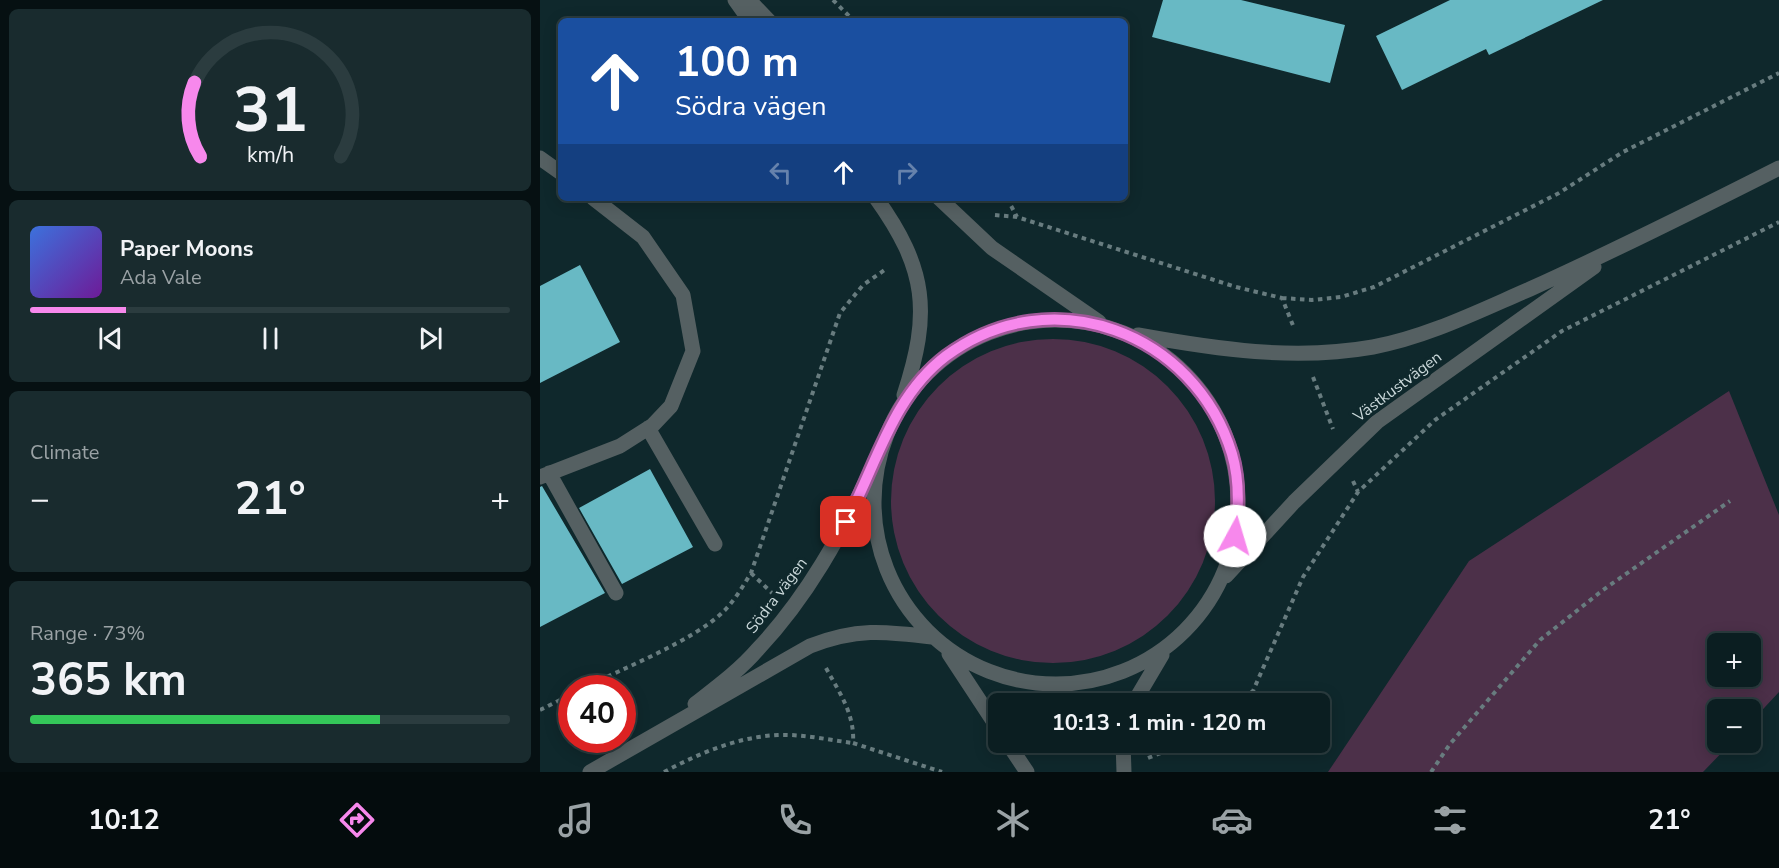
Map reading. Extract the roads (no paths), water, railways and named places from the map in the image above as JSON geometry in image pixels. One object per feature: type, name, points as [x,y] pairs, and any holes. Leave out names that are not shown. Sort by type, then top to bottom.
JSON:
[{"type":"street","points":[[735,0],[748,18]]},
{"type":"street","points":[[749,0],[766,18]]},
{"type":"street","points":[[540,158],[558,171]]},
{"type":"street","name":"Västkustvägen","points":[[1124,333],[1232,351],[1304,354],[1372,347],[1410,337],[1464,318],[1624,247],[1779,168]]},
{"type":"street","points":[[597,201],[643,237],[683,295],[693,351],[671,406],[648,428],[620,446],[544,475],[616,593]]},
{"type":"street","points":[[878,201],[910,256],[922,307],[921,334],[899,407],[881,448],[873,493],[874,521],[879,549],[888,576],[902,601],[932,637],[946,649],[977,668],[1004,677],[1050,685],[1087,682],[1123,672],[1168,646],[1188,628],[1218,585],[1229,561],[1238,509],[1233,456],[1212,407],[1178,366],[1157,350],[1124,333],[1106,327],[1063,319],[1038,320],[990,332],[946,356],[927,372],[899,407]]},
{"type":"street","points":[[942,201],[992,248],[1106,327]]},
{"type":"street","name":"Västkustvägen","points":[[1218,585],[1342,453],[1377,422],[1437,377],[1624,247]]},
{"type":"street","points":[[648,428],[715,544]]},
{"type":"street","name":"Södra vägen","points":[[661,733],[758,650],[788,614],[827,556],[855,505],[881,448]]},
{"type":"street","name":"Södra vägen","points":[[590,772],[810,646],[838,635],[864,631],[932,637]]},
{"type":"street","points":[[1139,693],[1168,646]]},
{"type":"street","points":[[946,649],[988,713]]},
{"type":"street","points":[[1015,753],[1027,772]]},
{"type":"street","points":[[1123,753],[1124,772]]}]
